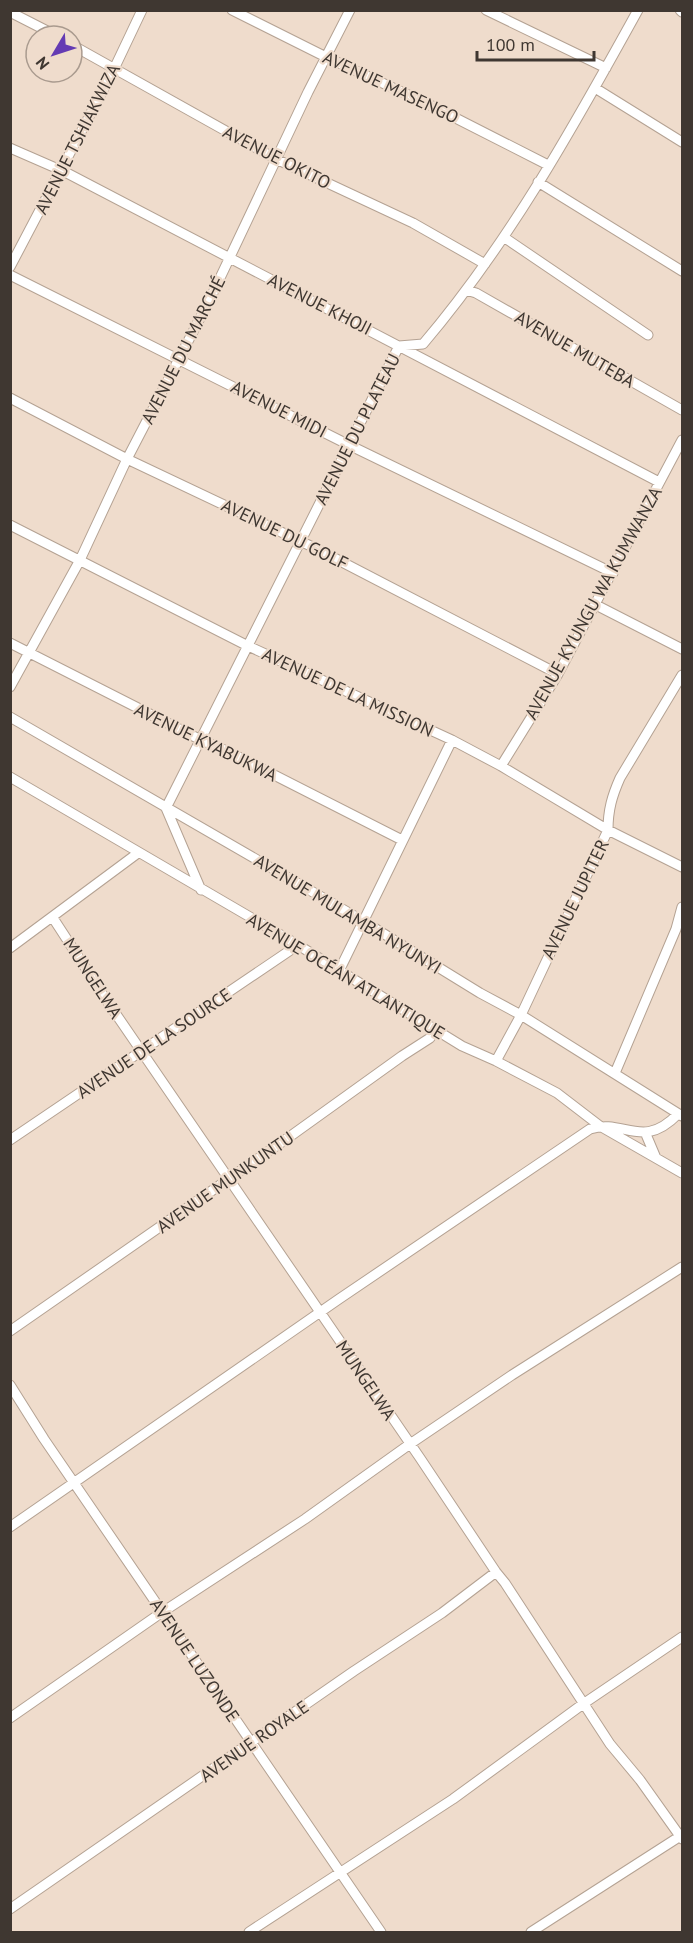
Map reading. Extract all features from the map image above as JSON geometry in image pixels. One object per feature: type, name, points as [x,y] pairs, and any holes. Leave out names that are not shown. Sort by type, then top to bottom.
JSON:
[{"type":"street","name":"AVENUE TSHIAKWIZA","points":[[10,267],[114,69],[142,10]]},
{"type":"street","name":"AVENUE MASENGO","points":[[232,10],[428,104],[548,165]]},
{"type":"street","name":"AVENUE DU MARCHÉ","points":[[10,687],[80,560],[127,459],[230,258],[350,10]]},
{"type":"street","points":[[486,10],[606,68]]},
{"type":"street","name":"AVENUE DU PLATEAU","points":[[166,808],[246,645],[399,346],[423,344],[505,238],[595,88],[638,10]]},
{"type":"street","points":[[10,12],[34,24]]},
{"type":"street","name":"AVENUE OKITO","points":[[84,52],[276,159],[413,223],[485,264]]},
{"type":"street","points":[[595,88],[682,142]]},
{"type":"street","name":"AVENUE KHOJI","points":[[10,148],[61,170],[659,482]]},
{"type":"street","points":[[538,182],[682,271]]},
{"type":"street","points":[[505,238],[648,335]]},
{"type":"street","name":"AVENUE MIDI","points":[[10,275],[349,445],[613,573]]},
{"type":"street","name":"AVENUE MUTEBA","points":[[466,290],[476,293],[682,410]]},
{"type":"street","name":"AVENUE DU GOLF","points":[[10,398],[127,459],[300,541],[558,674]]},
{"type":"street","name":"AVENUE KYUNGU WA KUMWANZA","points":[[501,766],[558,674],[682,440]]},
{"type":"street","name":"AVENUE DE LA MISSION","points":[[10,525],[246,645],[452,740],[501,766],[608,830],[682,867]]},
{"type":"street","points":[[596,605],[682,649]]},
{"type":"street","name":"AVENUE KYABUKWA","points":[[10,643],[199,740],[229,752],[402,840]]},
{"type":"street","name":"AVENUE JUPITER","points":[[496,1061],[521,1015],[608,830],[608,812],[620,778],[682,675]]},
{"type":"street","name":"AVENUE MULAMBA NYUNYI","points":[[10,717],[363,921],[480,993],[521,1015],[680,1115]]},
{"type":"street","points":[[339,971],[452,740]]},
{"type":"street","name":"AVENUE OCÉAN ATLANTIQUE","points":[[10,777],[298,945],[462,1046],[557,1093],[600,1126],[682,1173]]},
{"type":"street","points":[[166,808],[201,890]]},
{"type":"street","points":[[10,948],[138,853]]},
{"type":"street","points":[[615,1073],[676,929],[682,907]]},
{"type":"street","name":"MUNGELWA","points":[[53,918],[505,1583],[610,1744],[682,1837]]},
{"type":"street","name":"AVENUE DE LA SOURCE","points":[[10,1140],[298,945]]},
{"type":"street","name":"AVENUE MUNKUNTU","points":[[10,1331],[430,1038],[436,1029]]},
{"type":"street","points":[[10,1527],[320,1312],[590,1129],[600,1126],[645,1132],[665,1127],[680,1115]]},
{"type":"street","points":[[645,1132],[656,1158]]},
{"type":"street","points":[[10,1718],[512,1375],[682,1267]]},
{"type":"street","name":"AVENUE LUZONDE","points":[[10,1385],[74,1483],[381,1932]]},
{"type":"street","name":"AVENUE ROYALE","points":[[10,1909],[442,1613],[496,1572]]},
{"type":"street","points":[[249,1932],[453,1799],[583,1704],[682,1637]]},
{"type":"street","points":[[531,1932],[682,1837]]}]
